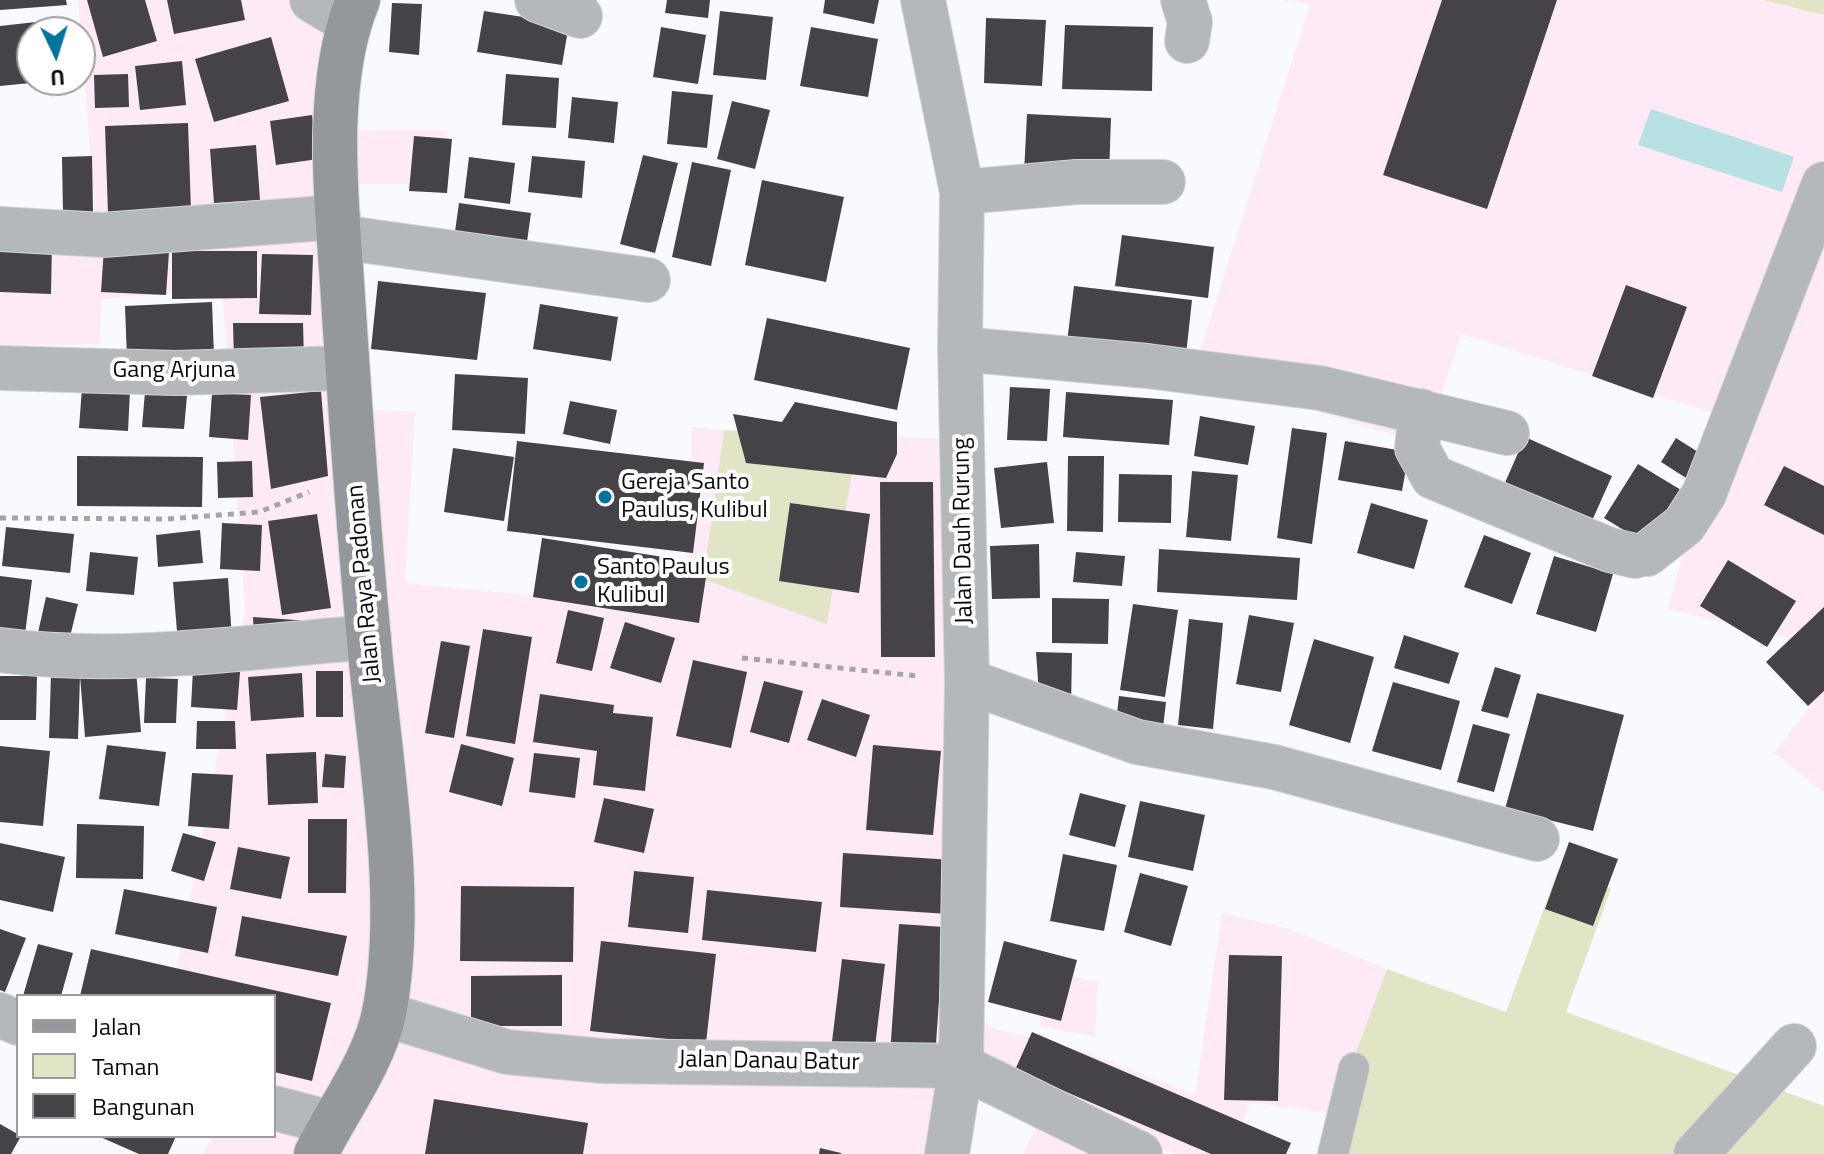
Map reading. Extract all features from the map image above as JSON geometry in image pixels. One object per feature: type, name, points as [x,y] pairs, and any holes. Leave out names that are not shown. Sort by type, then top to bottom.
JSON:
[{"type":"main road","name":"Jalan Raya Padonan","points":[[323,1139],[369,1054],[384,1014],[391,945],[388,832],[355,473],[338,227],[336,131],[353,11]]},
{"type":"street","points":[[312,0],[353,11]]},
{"type":"street","points":[[537,0],[580,16]]},
{"type":"street","name":"Jalan Dauh Rurung","points":[[923,0],[962,192],[960,349],[967,681],[961,1066],[947,1154]]},
{"type":"street","points":[[962,192],[1092,181],[1163,182]]},
{"type":"street","points":[[1421,411],[1417,448],[1433,477],[1610,550],[1641,555],[1684,525],[1704,494],[1824,184]]},
{"type":"street","points":[[0,229],[103,235],[338,227],[648,280]]},
{"type":"street","points":[[960,349],[1147,366],[1320,388],[1507,433]]},
{"type":"street","name":"Gang Arjuna","points":[[0,368],[175,373],[347,368]]},
{"type":"street","points":[[0,650],[40,655],[160,655],[369,637]]},
{"type":"street","points":[[967,681],[1137,742],[1274,767],[1537,839]]},
{"type":"street","name":"Jalan Danau Batur","points":[[384,1014],[507,1052],[575,1059],[961,1066],[1140,1154]]},
{"type":"street","points":[[1696,1154],[1794,1046]]},
{"type":"street","points":[[276,1109],[323,1139]]},
{"type":"lane","points":[[1333,1154],[1354,1068]]},
{"type":"path","points":[[0,518],[167,519],[259,512],[355,473]]},
{"type":"path","points":[[742,658],[967,681]]},
{"type":"shaded area","points":[[78,0],[367,0],[344,130],[447,130],[446,184],[345,184],[358,409],[415,412],[405,583],[684,610],[692,427],[724,430],[703,579],[858,435],[964,440],[959,1008],[996,1029],[1086,1052],[1195,1095],[1222,913],[1290,929],[1387,969],[1333,1114],[1250,1102],[1232,1154],[1178,1154],[1105,1132],[1093,1154],[1023,1154],[1042,1115],[974,1095],[957,1154],[203,1154],[212,1138],[276,1138],[276,994],[171,994],[245,611],[222,290],[101,299],[100,344],[0,346],[0,210],[95,212],[86,96],[96,96],[96,16],[79,16]]},
{"type":"shaded area","points":[[1282,0],[1763,0],[1824,15],[1824,647],[1668,609],[1719,415],[1461,334],[1425,445],[1193,373],[1310,4]]},
{"type":"shaded area","points":[[1824,688],[1824,793],[1774,753]]},
{"type":"shaded area","points":[[1049,972],[1098,982],[1095,1036],[1040,1027]]},
{"type":"green space","points":[[1763,0],[1824,0],[1824,15]]},
{"type":"green space","points":[[724,430],[858,435],[827,624],[703,579]]},
{"type":"green space","points":[[1558,870],[1611,889],[1566,1012],[1824,1106],[1824,1154],[1318,1154],[1387,969],[1506,1012]]},
{"type":"water","points":[[1651,109],[1794,157],[1782,192],[1638,145]]},
{"type":"building","points":[[0,0],[66,0],[67,5],[0,10]]},
{"type":"building","points":[[87,0],[145,0],[157,41],[103,57],[96,32],[96,16],[91,16]]},
{"type":"building","points":[[167,0],[241,0],[245,20],[174,34]]},
{"type":"building","points":[[667,0],[710,0],[708,18],[665,13]]},
{"type":"building","points":[[825,0],[879,0],[874,24],[823,13]]},
{"type":"building","points":[[1442,0],[1557,0],[1487,209],[1383,175]]},
{"type":"building","points":[[392,3],[422,4],[419,55],[389,52]]},
{"type":"building","points":[[484,11],[569,24],[562,65],[477,52]]},
{"type":"building","points":[[720,11],[773,17],[766,80],[713,75]]},
{"type":"building","points":[[986,18],[1046,20],[1042,86],[984,83]]},
{"type":"building","points":[[16,24],[16,84],[0,86],[0,26]]},
{"type":"building","points":[[1065,25],[1153,27],[1152,91],[1062,89]]},
{"type":"building","points":[[661,27],[706,35],[698,84],[653,77]]},
{"type":"building","points":[[811,27],[878,39],[868,97],[800,86]]},
{"type":"building","points":[[271,37],[289,101],[214,122],[195,59]]},
{"type":"building","points":[[182,61],[186,105],[140,110],[135,66]]},
{"type":"building","points":[[128,74],[129,107],[95,108],[96,75]]},
{"type":"building","points":[[506,74],[559,78],[556,128],[502,125]]},
{"type":"building","points":[[672,91],[713,95],[707,148],[667,144]]},
{"type":"building","points":[[572,97],[618,102],[614,143],[568,138]]},
{"type":"building","points":[[732,101],[770,110],[755,169],[717,159]]},
{"type":"building","points":[[1027,114],[1111,118],[1109,176],[1024,173]]},
{"type":"building","points":[[312,115],[318,159],[276,165],[270,121]]},
{"type":"building","points":[[188,123],[191,210],[108,214],[105,126]]},
{"type":"building","points":[[414,136],[452,139],[447,193],[409,191]]},
{"type":"building","points":[[256,145],[260,200],[214,203],[210,149]]},
{"type":"building","points":[[643,155],[678,163],[655,253],[620,244]]},
{"type":"building","points":[[92,156],[93,212],[63,213],[62,157]]},
{"type":"building","points":[[532,156],[585,161],[582,198],[528,192]]},
{"type":"building","points":[[469,157],[515,163],[510,204],[464,198]]},
{"type":"building","points":[[692,162],[731,170],[711,266],[672,257]]},
{"type":"building","points":[[762,180],[844,197],[826,282],[745,265]]},
{"type":"building","points":[[459,203],[531,213],[525,256],[453,246]]},
{"type":"building","points":[[1122,235],[1214,247],[1208,298],[1115,286]]},
{"type":"building","points":[[0,240],[52,242],[51,294],[0,292]]},
{"type":"building","points":[[104,248],[169,252],[166,295],[101,292]]},
{"type":"building","points":[[172,251],[257,251],[257,298],[172,299]]},
{"type":"building","points":[[262,254],[313,255],[311,315],[259,314]]},
{"type":"building","points":[[378,281],[486,293],[477,360],[371,349]]},
{"type":"building","points":[[1626,285],[1687,307],[1653,398],[1592,376]]},
{"type":"building","points":[[1074,286],[1192,300],[1185,364],[1066,350]]},
{"type":"building","points":[[212,302],[214,356],[127,359],[125,306]]},
{"type":"building","points":[[540,304],[618,317],[611,361],[533,349]]},
{"type":"building","points":[[767,318],[910,348],[897,410],[754,380]]},
{"type":"building","points":[[233,323],[303,323],[304,360],[234,362]]},
{"type":"building","points":[[455,374],[528,378],[525,434],[452,430]]},
{"type":"building","points":[[1010,387],[1050,389],[1047,441],[1007,440]]},
{"type":"building","points":[[82,388],[130,391],[128,431],[79,428]]},
{"type":"building","points":[[321,391],[328,476],[271,489],[260,397]]},
{"type":"building","points":[[145,392],[187,396],[184,429],[142,427]]},
{"type":"building","points":[[1066,392],[1173,400],[1169,445],[1063,437]]},
{"type":"building","points":[[212,393],[251,395],[248,440],[209,437]]},
{"type":"building","points":[[570,401],[617,410],[610,444],[563,434]]},
{"type":"building","points":[[795,402],[897,422],[897,454],[886,478],[746,463],[733,414],[782,422]]},
{"type":"building","points":[[1200,416],[1255,426],[1248,465],[1194,456]]},
{"type":"building","points":[[1292,428],[1327,433],[1312,544],[1277,538]]},
{"type":"building","points":[[1525,437],[1612,476],[1591,523],[1504,485]]},
{"type":"building","points":[[1676,438],[1709,459],[1694,483],[1661,462]]},
{"type":"building","name":"Gereja Santo Paulus, Kulibul","points":[[517,441],[704,463],[693,553],[507,531]]},
{"type":"building","points":[[1345,441],[1409,452],[1402,491],[1338,480]]},
{"type":"building","points":[[453,448],[514,457],[504,521],[444,512]]},
{"type":"building","points":[[77,456],[203,457],[202,507],[77,506]]},
{"type":"building","points":[[1068,456],[1104,456],[1103,532],[1067,531]]},
{"type":"building","points":[[252,461],[253,497],[218,498],[217,462]]},
{"type":"building","points":[[1047,462],[1054,523],[1001,528],[994,468]]},
{"type":"building","points":[[1638,464],[1686,493],[1653,548],[1604,518]]},
{"type":"building","points":[[1784,466],[1824,486],[1824,535],[1764,505]]},
{"type":"building","points":[[1192,471],[1238,475],[1231,541],[1186,537]]},
{"type":"building","points":[[1119,474],[1172,475],[1171,523],[1118,522]]},
{"type":"building","points":[[880,482],[933,482],[935,657],[881,657]]},
{"type":"building","points":[[790,503],[870,514],[859,593],[779,581]]},
{"type":"building","points":[[1371,503],[1428,520],[1414,569],[1357,553]]},
{"type":"building","points":[[317,514],[331,608],[282,615],[268,521]]},
{"type":"building","points":[[222,523],[262,525],[260,571],[220,569]]},
{"type":"building","points":[[6,527],[74,534],[70,573],[2,566]]},
{"type":"building","points":[[200,530],[203,563],[158,567],[156,535]]},
{"type":"building","points":[[1484,535],[1531,553],[1512,604],[1464,587]]},
{"type":"building","points":[[542,538],[708,564],[699,623],[533,597]]},
{"type":"building","points":[[1039,544],[1040,598],[992,599],[990,546]]},
{"type":"building","points":[[1159,549],[1300,558],[1297,600],[1157,592]]},
{"type":"building","points":[[90,552],[138,557],[134,595],[86,591]]},
{"type":"building","points":[[1076,552],[1125,556],[1122,586],[1073,582]]},
{"type":"building","points":[[1554,556],[1613,574],[1596,632],[1536,614]]},
{"type":"building","points":[[1728,560],[1796,601],[1767,647],[1700,606]]},
{"type":"building","points":[[0,576],[32,580],[24,642],[0,639]]},
{"type":"building","points":[[228,578],[232,640],[178,644],[173,582]]},
{"type":"building","points":[[46,597],[78,604],[68,645],[37,637]]},
{"type":"building","points":[[1052,598],[1109,599],[1108,644],[1052,643]]},
{"type":"building","points":[[1133,604],[1178,610],[1165,697],[1120,690]]},
{"type":"building","points":[[1824,607],[1824,691],[1808,706],[1766,662]]},
{"type":"building","points":[[568,610],[604,618],[592,671],[556,663]]},
{"type":"building","points":[[1249,615],[1294,623],[1281,692],[1236,684]]},
{"type":"building","points":[[253,617],[310,621],[254,639]]},
{"type":"building","points":[[1189,619],[1223,623],[1213,729],[1178,725]]},
{"type":"building","points":[[625,622],[675,638],[661,683],[610,668]]},
{"type":"building","points":[[483,629],[532,637],[515,744],[466,736]]},
{"type":"building","points":[[1404,635],[1459,653],[1449,684],[1394,668]]},
{"type":"building","points":[[1314,639],[1374,657],[1350,743],[1289,725]]},
{"type":"building","points":[[441,641],[470,646],[454,738],[425,733]]},
{"type":"building","points":[[1036,652],[1072,653],[1071,707],[1039,694]]},
{"type":"building","points":[[693,660],[747,672],[731,748],[676,736]]},
{"type":"building","points":[[1495,667],[1521,675],[1508,718],[1481,711]]},
{"type":"building","points":[[193,669],[240,672],[237,710],[191,707]]},
{"type":"building","points":[[136,670],[141,732],[85,737],[80,676]]},
{"type":"building","points":[[316,671],[343,671],[343,717],[316,717]]},
{"type":"building","points":[[302,673],[304,717],[251,721],[248,677]]},
{"type":"building","points":[[51,674],[80,676],[78,739],[49,738]]},
{"type":"building","points":[[0,676],[37,676],[36,720],[0,720]]},
{"type":"building","points":[[146,678],[178,679],[176,723],[144,723]]},
{"type":"building","points":[[764,681],[803,691],[789,743],[750,732]]},
{"type":"building","points":[[1393,682],[1460,701],[1441,770],[1372,751]]},
{"type":"building","points":[[1537,693],[1624,715],[1593,831],[1505,809]]},
{"type":"building","points":[[540,694],[614,705],[613,713],[653,717],[645,791],[593,785],[597,751],[533,742]]},
{"type":"building","points":[[1119,696],[1166,702],[1162,736],[1115,730]]},
{"type":"building","points":[[822,699],[870,715],[856,757],[807,740]]},
{"type":"building","points":[[197,721],[235,721],[236,749],[196,749]]},
{"type":"building","points":[[1473,724],[1510,734],[1494,792],[1457,782]]},
{"type":"building","points":[[461,744],[514,758],[502,806],[449,792]]},
{"type":"building","points":[[107,745],[166,752],[159,806],[99,799]]},
{"type":"building","points":[[873,745],[941,751],[933,835],[866,830]]},
{"type":"building","points":[[0,746],[50,751],[43,826],[0,822]]},
{"type":"building","points":[[316,752],[318,803],[268,805],[266,754]]},
{"type":"building","points":[[534,753],[580,758],[575,798],[529,792]]},
{"type":"building","points":[[325,754],[346,756],[344,788],[322,787]]},
{"type":"building","points":[[192,773],[233,775],[229,829],[188,826]]},
{"type":"building","points":[[1080,793],[1126,805],[1115,847],[1069,835]]},
{"type":"building","points":[[604,798],[654,809],[644,853],[594,842]]},
{"type":"building","points":[[1140,801],[1205,815],[1193,871],[1128,857]]},
{"type":"building","points":[[308,819],[347,819],[346,893],[308,893]]},
{"type":"building","points":[[77,824],[144,826],[143,879],[76,878]]},
{"type":"building","points":[[183,833],[216,842],[204,881],[171,871]]},
{"type":"building","points":[[1569,842],[1618,859],[1593,926],[1545,909]]},
{"type":"building","points":[[0,843],[65,857],[53,912],[0,900]]},
{"type":"building","points":[[238,847],[290,857],[281,899],[230,889]]},
{"type":"building","points":[[843,853],[953,860],[949,914],[840,907]]},
{"type":"building","points":[[1063,854],[1117,865],[1104,931],[1050,921]]},
{"type":"building","points":[[634,871],[694,877],[688,933],[628,927]]},
{"type":"building","points":[[1140,873],[1188,886],[1171,946],[1124,932]]},
{"type":"building","points":[[461,886],[574,887],[573,962],[460,961]]},
{"type":"building","points":[[124,889],[217,907],[208,953],[115,934]]},
{"type":"building","points":[[707,890],[822,902],[816,952],[702,940]]},
{"type":"building","points":[[242,916],[347,936],[338,976],[235,956]]},
{"type":"building","points":[[899,924],[944,927],[935,1058],[890,1055]]},
{"type":"building","points":[[0,929],[26,938],[5,992],[0,990]]},
{"type":"building","points":[[601,941],[716,954],[706,1043],[590,1031]]},
{"type":"building","points":[[1004,941],[1077,960],[1061,1021],[988,1002]]},
{"type":"building","points":[[38,944],[73,953],[62,994],[24,994]]},
{"type":"building","points":[[91,949],[331,1003],[312,1081],[276,1072],[276,994],[80,994]]},
{"type":"building","points":[[1229,955],[1282,956],[1278,1101],[1224,1100]]},
{"type":"building","points":[[842,959],[885,964],[874,1055],[831,1050]]},
{"type":"building","points":[[562,975],[562,1026],[471,1026],[471,976]]},
{"type":"building","points":[[1032,1032],[1291,1143],[1286,1154],[1211,1154],[1015,1070]]},
{"type":"building","points":[[434,1099],[588,1123],[583,1154],[425,1154]]},
{"type":"building","points":[[0,1124],[20,1138],[11,1154],[0,1154]]},
{"type":"building","points":[[103,1138],[175,1138],[168,1154],[139,1154]]},
{"type":"building","points":[[820,1148],[841,1153],[841,1154],[819,1154]]},
{"type":"place","name":"Gereja Santo Paulus, Kulibul","points":[[605,497]]},
{"type":"place","name":"Santo Paulus Kulibul","points":[[581,582]]}]
